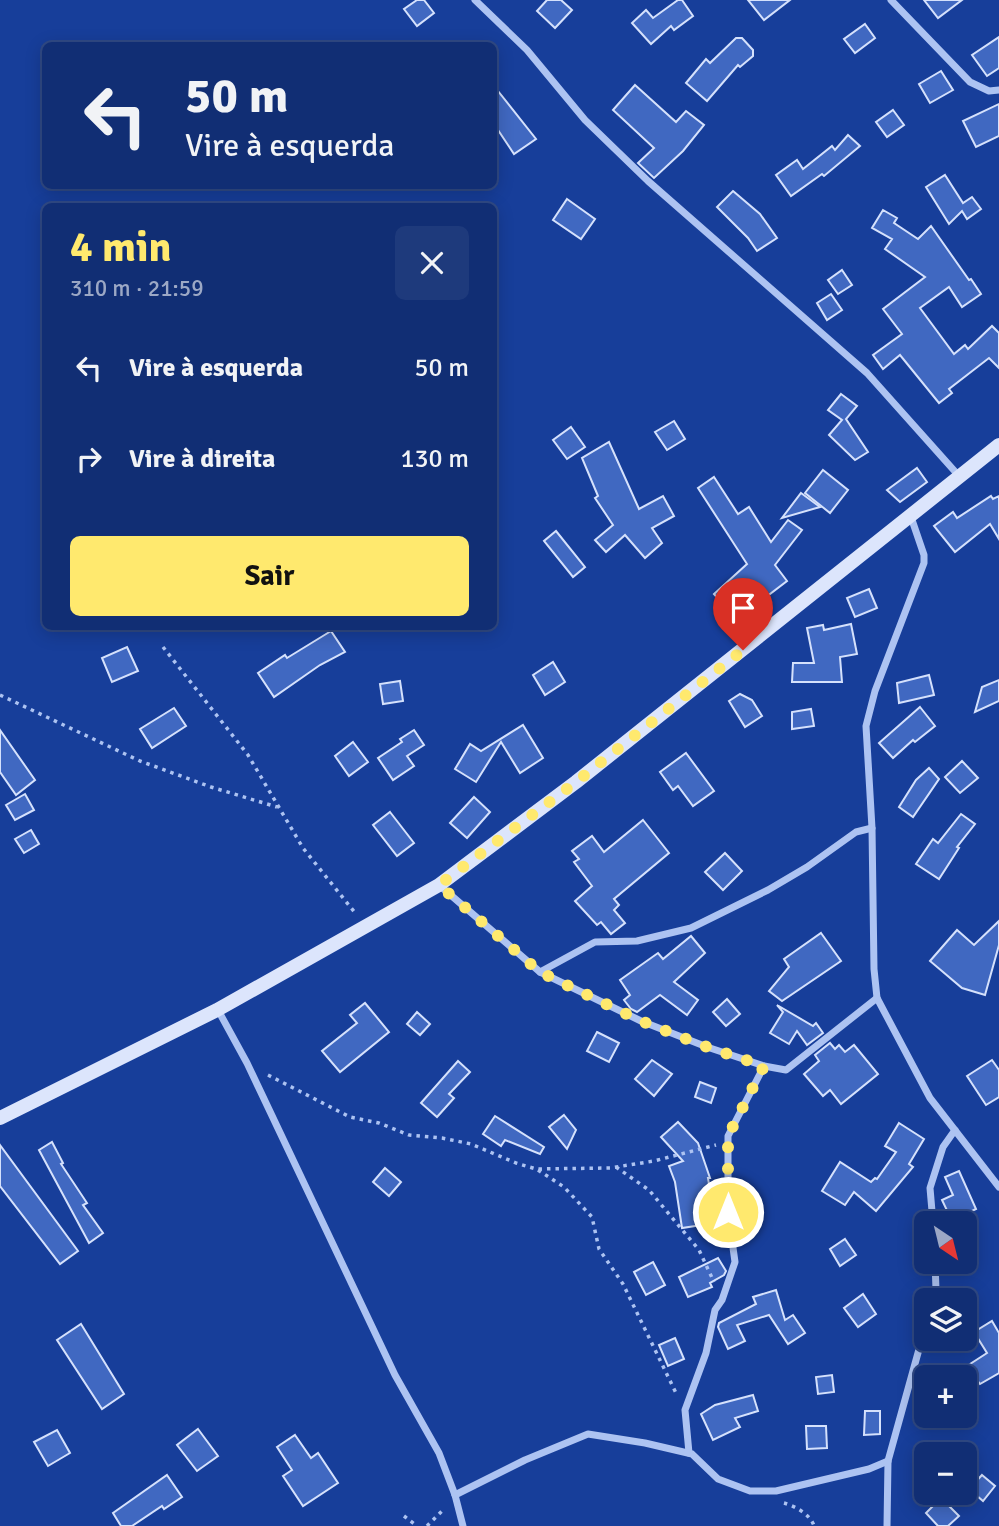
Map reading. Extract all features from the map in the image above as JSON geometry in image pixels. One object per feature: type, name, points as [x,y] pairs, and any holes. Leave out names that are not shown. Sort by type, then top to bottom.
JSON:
[{"type":"street","points":[[475,0],[527,50],[585,120],[648,181],[867,373],[960,477]]},
{"type":"street","points":[[891,0],[970,82],[989,91],[999,90]]},
{"type":"street","points":[[0,1118],[217,1010],[439,885],[576,782],[999,445]]},
{"type":"street","points":[[911,517],[924,555],[924,563],[875,691],[866,726],[877,998],[930,1098],[999,1187]]},
{"type":"street","points":[[540,972],[595,942],[637,941],[691,929],[797,873],[856,832],[872,828]]},
{"type":"street","points":[[439,885],[540,972],[641,1021],[764,1066],[786,1070],[877,998]]},
{"type":"street","points":[[217,1010],[247,1063],[395,1375],[439,1454],[463,1526]]},
{"type":"street","points":[[689,1453],[685,1410],[706,1353],[715,1310],[722,1300],[735,1262],[728,1212],[728,1136],[764,1066]]},
{"type":"street","points":[[932,1211],[930,1188],[943,1147],[955,1130]]},
{"type":"street","points":[[887,1526],[888,1461],[919,1351]]},
{"type":"street","points":[[455,1496],[525,1460],[588,1434],[689,1453],[718,1479],[750,1490],[776,1490],[869,1469],[888,1461]]},
{"type":"path","points":[[163,647],[248,754],[303,848],[364,926]]},
{"type":"path","points":[[0,695],[140,761],[279,808]]},
{"type":"path","points":[[247,1063],[300,1094],[350,1117],[379,1123],[409,1135],[471,1144],[536,1169],[564,1186],[592,1217],[599,1249],[623,1284],[685,1410]]},
{"type":"path","points":[[536,1169],[616,1167],[654,1161],[728,1142]]},
{"type":"path","points":[[616,1167],[649,1190],[699,1250],[722,1300]]},
{"type":"path","points":[[776,1490],[780,1501],[792,1505],[813,1520],[814,1526]]},
{"type":"path","points":[[427,1526],[455,1496]]},
{"type":"path","points":[[404,1516],[417,1526]]},
{"type":"building","points":[[417,0],[424,0],[434,13],[417,26],[404,9]]},
{"type":"building","points":[[547,0],[561,0],[572,10],[555,28],[537,11]]},
{"type":"building","points":[[678,0],[682,0],[693,16],[674,30],[671,26],[651,44],[632,23],[646,10],[653,18]]},
{"type":"building","points":[[748,0],[790,0],[764,20]]},
{"type":"building","points":[[924,0],[962,0],[938,18]]},
{"type":"building","points":[[865,24],[875,38],[855,53],[844,39]]},
{"type":"building","points":[[999,37],[999,68],[987,76],[972,55]]},
{"type":"building","points":[[736,38],[742,38],[753,50],[753,56],[740,67],[738,65],[707,101],[686,83],[706,59],[710,63]]},
{"type":"building","points":[[941,71],[953,90],[930,103],[919,84]]},
{"type":"building","points":[[635,85],[676,122],[686,111],[704,125],[683,151],[654,178],[638,163],[654,148],[613,110]]},
{"type":"building","points":[[497,90],[536,139],[514,154],[497,128]]},
{"type":"building","points":[[999,104],[999,136],[976,147],[963,121]]},
{"type":"building","points":[[893,110],[904,125],[887,137],[876,122]]},
{"type":"building","points":[[848,135],[860,146],[824,176],[822,174],[791,196],[776,175],[797,160],[803,169],[832,146],[835,150]]},
{"type":"building","points":[[945,175],[963,203],[972,197],[981,209],[967,219],[962,211],[949,224],[926,187]]},
{"type":"building","points":[[733,191],[760,214],[777,238],[757,251],[717,207]]},
{"type":"building","points":[[567,199],[595,219],[581,239],[553,220]]},
{"type":"building","points":[[883,210],[897,218],[894,223],[918,239],[931,226],[981,294],[962,307],[949,287],[920,308],[954,354],[965,345],[968,349],[992,326],[999,333],[999,368],[989,358],[949,389],[952,393],[939,403],[900,355],[883,369],[873,355],[902,334],[883,309],[925,277],[885,249],[892,239],[872,228]]},
{"type":"building","points":[[842,270],[852,285],[838,294],[828,280]]},
{"type":"building","points":[[831,294],[842,310],[827,320],[817,303]]},
{"type":"building","points":[[841,394],[857,406],[846,419],[868,452],[855,460],[829,435],[842,420],[828,410]]},
{"type":"building","points":[[674,421],[685,439],[667,450],[655,432]]},
{"type":"building","points":[[571,427],[585,447],[567,459],[553,440]]},
{"type":"building","points":[[609,442],[639,509],[663,496],[674,516],[652,528],[662,543],[645,558],[625,535],[606,552],[595,540],[613,525],[595,498],[598,496],[582,458]]},
{"type":"building","points":[[917,468],[927,482],[900,502],[887,490]]},
{"type":"building","points":[[823,470],[848,490],[830,513],[805,493]]},
{"type":"building","points":[[714,477],[738,514],[749,507],[771,542],[788,520],[802,530],[775,565],[787,581],[766,597],[759,587],[731,613],[714,594],[747,564],[698,488]]},
{"type":"building","points":[[801,493],[820,507],[782,518]]},
{"type":"building","points":[[991,496],[993,499],[999,496],[999,539],[990,524],[955,552],[934,526],[953,512],[957,518]]},
{"type":"building","points":[[556,531],[585,567],[573,577],[544,541]]},
{"type":"building","points":[[869,589],[877,608],[855,617],[847,598]]},
{"type":"building","points":[[851,624],[857,654],[840,657],[842,682],[792,682],[793,663],[814,663],[807,628],[823,625],[824,630]]},
{"type":"building","points":[[331,631],[345,652],[320,665],[274,697],[258,673],[285,655],[287,658]]},
{"type":"building","points":[[127,647],[138,671],[112,682],[102,658]]},
{"type":"building","points":[[553,662],[565,682],[545,695],[533,675]]},
{"type":"building","points":[[929,675],[934,695],[899,703],[897,683]]},
{"type":"building","points":[[999,680],[999,701],[975,712],[982,687]]},
{"type":"building","points":[[400,681],[403,701],[383,704],[380,684]]},
{"type":"building","points":[[740,694],[752,700],[762,716],[745,727],[729,701]]},
{"type":"building","points":[[920,707],[935,726],[915,742],[913,740],[893,758],[879,743]]},
{"type":"building","points":[[174,708],[186,726],[152,748],[140,729]]},
{"type":"building","points":[[811,709],[814,726],[792,729],[792,712]]},
{"type":"building","points":[[523,725],[543,758],[520,773],[501,742],[476,782],[455,769],[470,744],[481,751]]},
{"type":"building","points":[[0,730],[35,780],[16,795],[0,772]]},
{"type":"building","points":[[414,730],[424,745],[407,756],[414,766],[393,780],[378,758],[402,742],[400,739]]},
{"type":"building","points":[[353,742],[368,762],[349,776],[335,756]]},
{"type":"building","points":[[686,753],[714,791],[693,806],[678,786],[673,790],[660,772]]},
{"type":"building","points":[[962,761],[978,778],[960,793],[945,777]]},
{"type":"building","points":[[929,768],[939,779],[913,817],[899,807],[916,780]]},
{"type":"building","points":[[25,794],[34,810],[15,820],[6,805]]},
{"type":"building","points":[[474,797],[490,812],[467,838],[450,823]]},
{"type":"building","points":[[390,812],[414,843],[397,856],[373,825]]},
{"type":"building","points":[[961,814],[975,824],[957,847],[959,848],[939,879],[916,864],[933,839],[938,843]]},
{"type":"building","points":[[643,820],[669,853],[614,899],[619,905],[614,910],[625,923],[611,934],[601,922],[597,925],[575,901],[592,886],[574,862],[579,859],[572,851],[592,836],[604,852]]},
{"type":"building","points":[[31,830],[39,844],[24,853],[15,839]]},
{"type":"building","points":[[725,853],[742,871],[723,890],[705,872]]},
{"type":"building","points":[[999,921],[999,945],[985,995],[962,988],[930,961],[957,930],[974,945]]},
{"type":"building","points":[[821,933],[841,961],[782,1001],[769,991],[789,967],[784,959]]},
{"type":"building","points":[[691,936],[705,953],[674,982],[698,1000],[687,1015],[660,995],[637,1012],[631,1009],[624,1000],[630,995],[620,980],[658,953],[663,959]]},
{"type":"building","points":[[727,999],[740,1014],[726,1026],[713,1012]]},
{"type":"building","points":[[365,1003],[389,1032],[340,1072],[322,1051],[357,1023],[350,1015]]},
{"type":"building","points":[[777,1005],[813,1026],[816,1023],[823,1033],[807,1045],[797,1031],[789,1044],[770,1033],[783,1012]]},
{"type":"building","points":[[417,1012],[430,1024],[420,1035],[407,1024]]},
{"type":"building","points":[[597,1032],[619,1043],[609,1062],[587,1051]]},
{"type":"building","points":[[830,1043],[835,1049],[839,1045],[845,1052],[854,1045],[878,1074],[841,1104],[830,1090],[823,1096],[804,1074],[819,1061],[815,1055]]},
{"type":"building","points":[[652,1060],[672,1074],[654,1096],[635,1079]]},
{"type":"building","points":[[992,1060],[999,1070],[999,1097],[986,1105],[967,1076]]},
{"type":"building","points":[[458,1061],[470,1072],[449,1094],[454,1098],[437,1117],[421,1103]]},
{"type":"building","points":[[700,1082],[716,1088],[711,1103],[695,1097]]},
{"type":"building","points":[[564,1115],[576,1130],[567,1149],[549,1127]]},
{"type":"building","points":[[495,1116],[544,1147],[540,1154],[505,1140],[501,1146],[483,1134]]},
{"type":"building","points":[[678,1122],[698,1143],[710,1178],[715,1223],[682,1228],[675,1182],[669,1166],[683,1161],[661,1137]]},
{"type":"building","points":[[899,1123],[924,1139],[909,1164],[913,1167],[876,1211],[854,1192],[845,1205],[822,1191],[840,1162],[871,1182],[877,1179],[896,1152],[885,1146]]},
{"type":"building","points":[[52,1142],[63,1163],[61,1164],[87,1203],[83,1205],[103,1233],[89,1243],[39,1150]]},
{"type":"building","points":[[0,1145],[78,1251],[60,1264],[0,1186]]},
{"type":"building","points":[[385,1168],[401,1182],[389,1196],[373,1182]]},
{"type":"building","points":[[959,1171],[976,1209],[947,1211],[942,1200],[953,1195],[945,1177]]},
{"type":"building","points":[[845,1239],[856,1255],[840,1266],[830,1249]]},
{"type":"building","points":[[718,1258],[726,1271],[724,1275],[710,1283],[712,1287],[688,1297],[679,1277]]},
{"type":"building","points":[[653,1262],[665,1285],[646,1295],[634,1272]]},
{"type":"building","points":[[776,1290],[785,1320],[793,1315],[805,1333],[788,1344],[769,1315],[737,1325],[745,1341],[728,1349],[718,1327],[719,1323],[756,1304],[753,1297]]},
{"type":"building","points":[[863,1294],[876,1314],[858,1327],[844,1308]]},
{"type":"building","points":[[992,1321],[999,1333],[999,1373],[980,1384],[977,1380],[977,1365],[969,1365],[987,1353],[977,1337],[977,1330]]},
{"type":"building","points":[[81,1324],[124,1394],[102,1409],[57,1340]]},
{"type":"building","points":[[675,1338],[684,1359],[668,1366],[659,1345]]},
{"type":"building","points":[[832,1375],[834,1392],[818,1394],[816,1377]]},
{"type":"building","points":[[753,1395],[758,1411],[735,1418],[740,1427],[713,1440],[701,1414],[715,1405]]},
{"type":"building","points":[[865,1411],[880,1411],[880,1434],[864,1435]]},
{"type":"building","points":[[806,1426],[826,1426],[827,1448],[807,1449]]},
{"type":"building","points":[[198,1429],[218,1456],[197,1471],[177,1445]]},
{"type":"building","points":[[57,1430],[70,1453],[48,1466],[34,1442]]},
{"type":"building","points":[[295,1435],[311,1458],[318,1453],[338,1483],[303,1506],[283,1476],[292,1470],[277,1447]]},
{"type":"building","points":[[167,1475],[182,1497],[164,1509],[162,1506],[132,1526],[121,1526],[113,1513]]},
{"type":"building","points":[[982,1475],[995,1486],[983,1501],[977,1496],[977,1480]]},
{"type":"building","points":[[934,1505],[948,1505],[959,1516],[948,1526],[938,1526],[926,1513]]},
{"type":"route","points":[[728,1212],[728,1136],[764,1066],[641,1021],[540,972],[439,885],[576,782],[743,650]]}]
